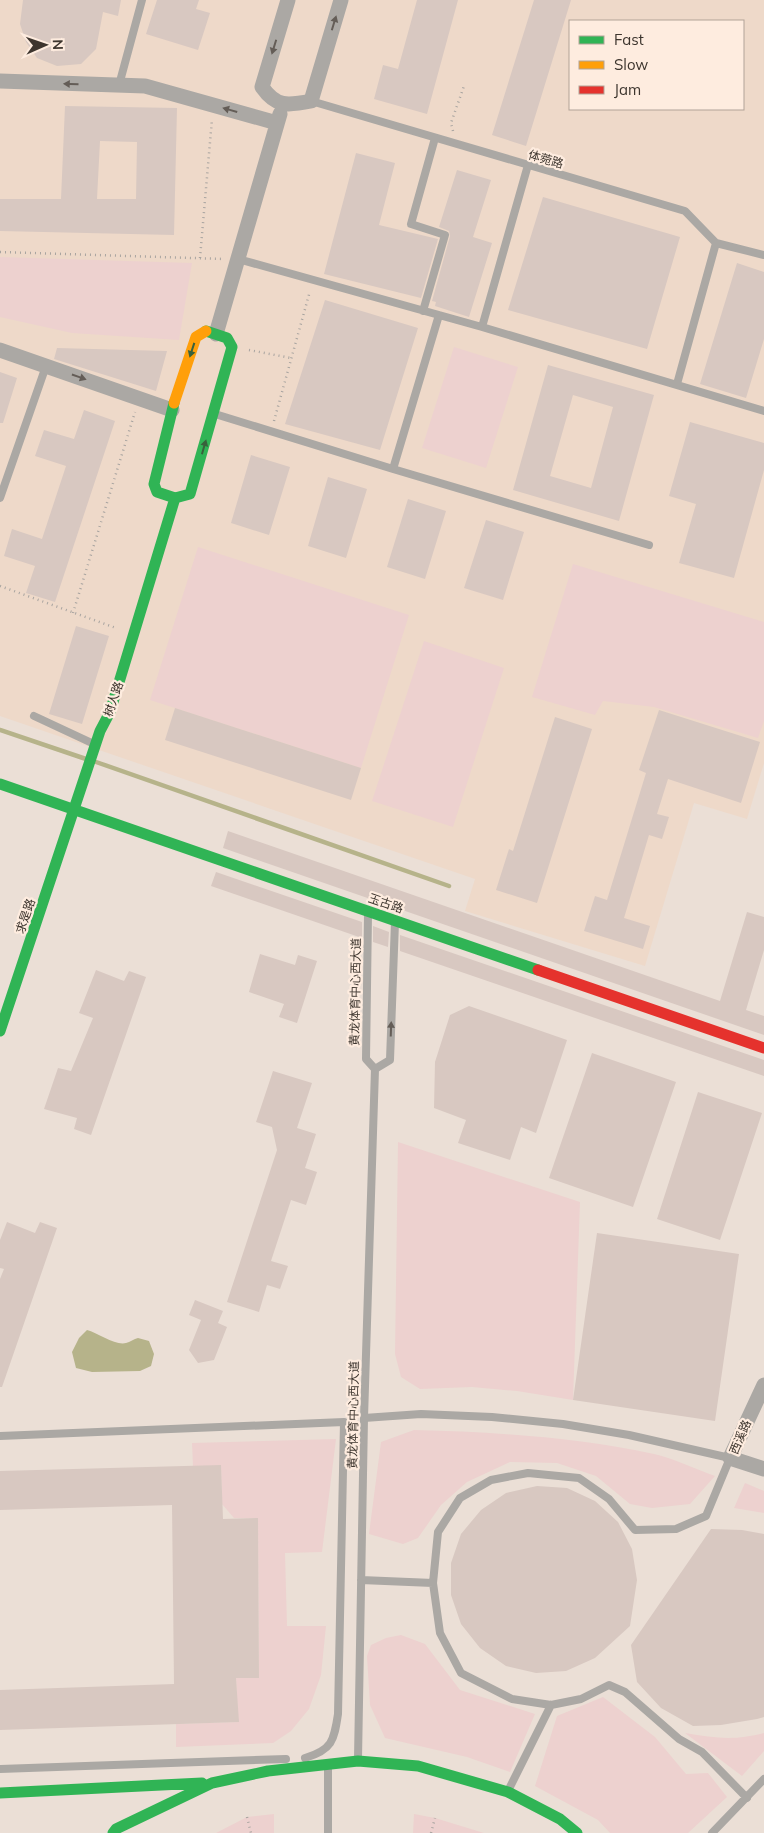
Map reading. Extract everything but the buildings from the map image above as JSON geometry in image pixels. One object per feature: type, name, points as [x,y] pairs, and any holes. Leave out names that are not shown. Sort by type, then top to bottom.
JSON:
[{"type":"street","points":[[288,0],[262,87],[270,98],[283,105],[311,102],[341,0]]},
{"type":"street","points":[[0,81],[145,86],[277,123]]},
{"type":"street","points":[[216,334],[283,105]]},
{"type":"street","points":[[206,331],[227,338],[232,347],[190,494],[171,497],[157,492],[154,484],[172,410],[196,337],[206,331]]},
{"type":"street","points":[[0,350],[172,410]]},
{"type":"street","name":"树人路","points":[[102,727],[103,712],[126,631],[171,497]]},
{"type":"street","name":"树人路","points":[[102,727],[110,712],[171,497]]},
{"type":"street","name":"求是路","points":[[0,1031],[76,810],[102,727]]},
{"type":"street","name":"玉古路","points":[[0,784],[764,1048]]},
{"type":"street","name":"西溪路","points":[[764,1385],[730,1458],[764,1469]]},
{"type":"street","points":[[0,1793],[212,1783],[268,1771],[358,1761],[418,1766],[508,1792],[560,1819],[577,1833]]},
{"type":"street","points":[[113,1833],[116,1829],[212,1783]]},
{"type":"lane","points":[[119,85],[142,0]]},
{"type":"lane","name":"体菀路","points":[[311,102],[685,211],[716,243]]},
{"type":"lane","points":[[423,311],[445,235],[412,224],[435,138]]},
{"type":"lane","points":[[482,327],[528,165]]},
{"type":"lane","points":[[677,384],[716,243],[764,256]]},
{"type":"lane","points":[[238,259],[482,327],[764,411]]},
{"type":"lane","points":[[393,469],[439,315]]},
{"type":"lane","points":[[0,498],[46,366]]},
{"type":"lane","points":[[213,414],[649,545]]},
{"type":"lane","points":[[34,716],[95,750]]},
{"type":"lane","name":"黄龙体育中心西大道","points":[[358,1761],[364,1418],[374,1069],[366,1059],[368,912]]},
{"type":"lane","points":[[374,1069],[390,1060],[395,921]]},
{"type":"lane","points":[[364,1418],[421,1414],[492,1417],[545,1422],[629,1435],[730,1458],[706,1516],[676,1530],[635,1530],[609,1499],[579,1478],[528,1473],[491,1480],[460,1498],[438,1532],[433,1583],[440,1633],[461,1673],[512,1699],[551,1705],[581,1699],[609,1685],[625,1692],[679,1739],[702,1752],[747,1798]]},
{"type":"lane","points":[[0,1436],[344,1422],[338,1714],[335,1736],[323,1752],[305,1758],[0,1769]]},
{"type":"lane","points":[[361,1580],[433,1583]]},
{"type":"lane","points":[[508,1792],[551,1705]]},
{"type":"lane","points":[[328,1764],[328,1833]]},
{"type":"lane","points":[[712,1833],[764,1779]]},
{"type":"path","points":[[451,123],[464,86]]},
{"type":"path","points":[[200,258],[213,105]]},
{"type":"path","points":[[0,252],[238,259]]},
{"type":"path","points":[[271,432],[313,280]]},
{"type":"path","points":[[232,347],[291,358]]},
{"type":"path","points":[[73,613],[139,398]]},
{"type":"path","points":[[0,586],[126,631]]},
{"type":"path","points":[[247,1818],[251,1833]]},
{"type":"path","points":[[431,1833],[435,1818]]},
{"type":"shaded area","points":[[0,0],[764,0],[764,763],[747,819],[694,803],[645,966],[465,911],[475,879],[0,716]]},
{"type":"shaded area","points":[[0,257],[192,263],[179,340],[72,333],[0,317]]},
{"type":"shaded area","points":[[454,347],[518,367],[486,468],[422,448]]},
{"type":"shaded area","points":[[198,547],[409,615],[361,768],[150,700]]},
{"type":"shaded area","points":[[573,564],[764,622],[764,721],[758,738],[654,707],[603,701],[595,715],[532,697]]},
{"type":"shaded area","points":[[424,641],[504,668],[453,827],[372,801]]},
{"type":"shaded area","points":[[398,1142],[580,1202],[573,1400],[517,1391],[472,1387],[420,1389],[401,1377],[395,1354]]},
{"type":"shaded area","points":[[87,1330],[117,1343],[126,1343],[138,1338],[149,1341],[154,1354],[151,1366],[140,1371],[92,1372],[76,1368],[72,1352],[79,1338]]},
{"type":"shaded area","points":[[414,1430],[504,1434],[594,1443],[662,1456],[715,1476],[690,1504],[652,1508],[630,1504],[596,1476],[557,1463],[510,1462],[467,1482],[441,1505],[418,1538],[403,1544],[369,1534],[381,1442]]},
{"type":"shaded area","points":[[336,1439],[322,1552],[285,1553],[287,1626],[326,1626],[321,1675],[309,1709],[291,1731],[273,1743],[176,1747],[176,1724],[238,1722],[236,1678],[259,1678],[258,1518],[234,1518],[222,1504],[221,1466],[193,1466],[192,1443]]},
{"type":"shaded area","points":[[745,1483],[764,1491],[764,1513],[734,1508]]},
{"type":"shaded area","points":[[401,1635],[425,1644],[460,1690],[535,1714],[510,1772],[467,1757],[385,1738],[370,1705],[367,1656],[371,1645],[386,1638]]},
{"type":"shaded area","points":[[603,1697],[655,1737],[686,1774],[708,1773],[727,1797],[688,1833],[610,1833],[598,1820],[535,1786],[557,1716]]},
{"type":"shaded area","points":[[685,1733],[724,1738],[753,1736],[764,1733],[764,1751],[742,1776]]},
{"type":"shaded area","points":[[274,1814],[274,1833],[216,1833],[247,1817]]},
{"type":"shaded area","points":[[414,1814],[435,1818],[484,1833],[413,1833]]},
{"type":"waterway","points":[[0,730],[86,759]]},
{"type":"waterway","points":[[96,762],[449,886]]},
{"type":"traffic: fast","points":[[174,403],[154,484],[157,492],[175,498],[190,494],[232,347],[227,338],[206,331]]},
{"type":"traffic: fast","points":[[0,1031],[100,731],[110,712],[175,498]]},
{"type":"traffic: fast","points":[[0,784],[538,970]]},
{"type":"traffic: fast","points":[[113,1833],[116,1829],[212,1783],[268,1771],[358,1761],[418,1766],[508,1792],[560,1819],[577,1833]]},
{"type":"traffic: fast","points":[[0,1793],[202,1783]]},
{"type":"traffic: slow","points":[[174,403],[196,337],[206,331]]},
{"type":"traffic: jam","points":[[538,970],[764,1048]]}]
